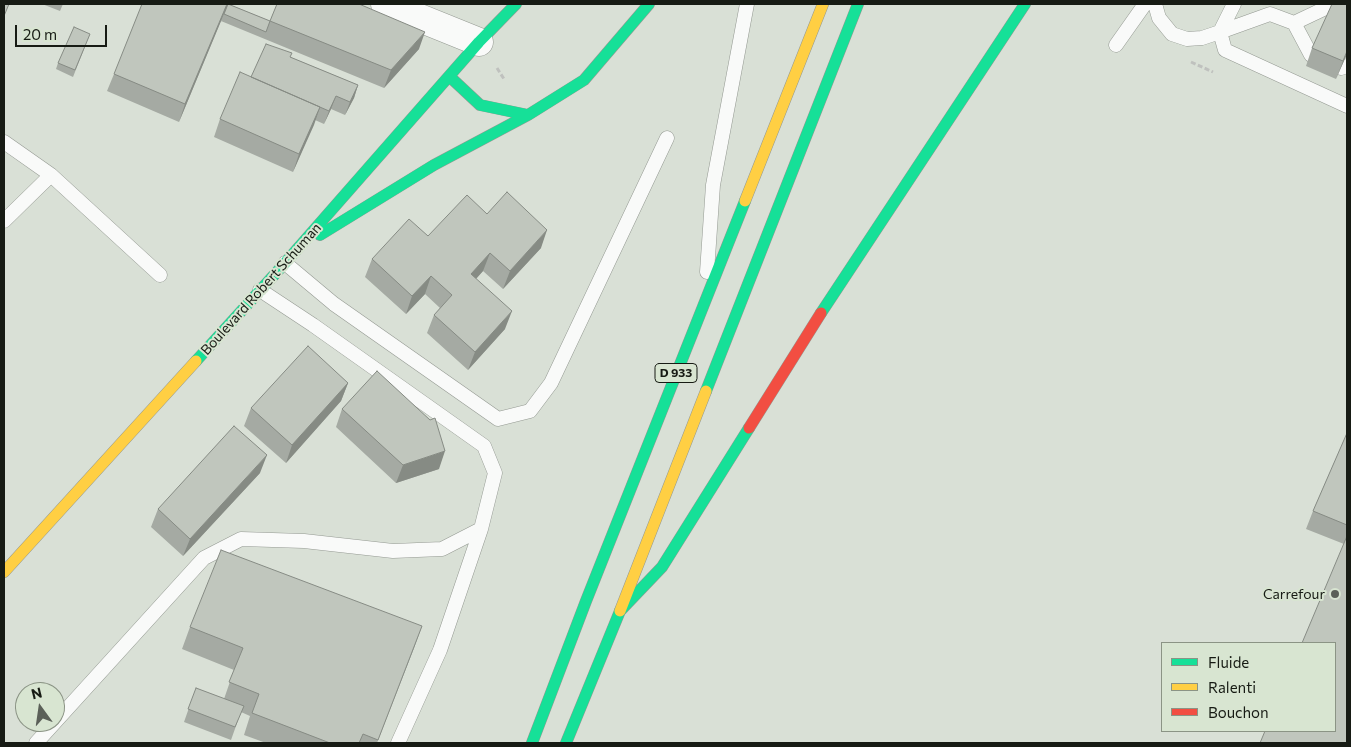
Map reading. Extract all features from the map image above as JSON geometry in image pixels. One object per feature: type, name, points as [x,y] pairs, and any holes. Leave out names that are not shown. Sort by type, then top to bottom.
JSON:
[{"type":"main road","name":"Boulevard Robert Schuman","points":[[4,572],[285,263],[449,76],[489,51],[516,4]]},
{"type":"main road","points":[[298,248],[434,166],[528,115],[584,80],[649,4]]},
{"type":"main road","name":"D 933","points":[[532,743],[586,601],[823,4]]},
{"type":"main road","name":"D 933","points":[[566,743],[620,611],[858,4]]},
{"type":"main road","points":[[620,611],[662,566],[831,298],[1024,4]]},
{"type":"main road","points":[[449,76],[480,105],[528,115]]},
{"type":"street","points":[[385,4],[489,51]]},
{"type":"lane","points":[[706,297],[713,185],[747,4]]},
{"type":"lane","points":[[1116,45],[1145,4]]},
{"type":"lane","points":[[1156,4],[1159,18],[1172,34],[1187,39],[1202,38],[1270,14],[1294,23],[1318,39]]},
{"type":"lane","points":[[1234,4],[1220,32],[1225,50],[1347,106]]},
{"type":"lane","points":[[1294,23],[1332,5]]},
{"type":"lane","points":[[1294,23],[1325,23]]},
{"type":"lane","points":[[1294,23],[1311,55]]},
{"type":"lane","points":[[285,263],[334,304],[498,419],[530,411],[551,383],[667,138]]},
{"type":"lane","points":[[4,142],[51,175],[160,275]]},
{"type":"lane","points":[[4,221],[51,175]]},
{"type":"lane","points":[[260,290],[312,324],[484,446],[494,474],[481,529],[440,650],[398,743]]},
{"type":"lane","points":[[36,743],[204,558],[241,539],[304,541],[393,550],[442,549],[481,529]]},
{"type":"path","points":[[489,51],[497,69],[508,85]]},
{"type":"building","points":[[4,4],[9,4],[4,16]]},
{"type":"building","points":[[142,4],[227,4],[185,104],[114,74]]},
{"type":"building","points":[[228,4],[270,21],[266,32],[224,14]]},
{"type":"building","points":[[277,4],[359,4],[425,32],[391,70],[270,21]]},
{"type":"building","points":[[1332,4],[1347,4],[1347,51],[1343,61],[1312,48]]},
{"type":"building","points":[[74,27],[90,34],[75,70],[58,63]]},
{"type":"building","points":[[266,44],[292,53],[290,57],[358,85],[350,102],[336,96],[329,111],[251,77]]},
{"type":"building","points":[[240,72],[320,107],[299,154],[220,119]]},
{"type":"building","points":[[507,192],[547,230],[510,271],[490,253],[471,274],[512,311],[475,352],[434,315],[452,295],[431,276],[412,296],[372,259],[409,219],[428,236],[467,195],[487,214]]},
{"type":"building","points":[[308,346],[348,383],[292,445],[251,408]]},
{"type":"building","points":[[377,371],[430,420],[435,418],[445,451],[403,465],[342,409]]},
{"type":"building","points":[[234,426],[267,455],[190,539],[158,509]]},
{"type":"building","points":[[1347,433],[1347,525],[1313,511]]},
{"type":"building","name":"Carrefour","points":[[1347,536],[1347,743],[1260,743],[1265,732],[1336,732],[1336,642],[1302,642]]},
{"type":"building","points":[[221,550],[422,626],[378,740],[363,734],[359,743],[330,743],[252,713],[259,694],[229,682],[243,648],[190,627]]},
{"type":"building","points":[[196,688],[244,706],[235,727],[188,709]]},
{"type":"traffic: fast","points":[[196,361],[285,263],[479,42],[516,4]]},
{"type":"traffic: fast","points":[[320,235],[434,165],[528,115],[584,80],[649,4]]},
{"type":"traffic: fast","points":[[706,391],[858,4]]},
{"type":"traffic: fast","points":[[821,313],[1025,4]]},
{"type":"traffic: fast","points":[[449,76],[480,105],[528,115]]},
{"type":"traffic: fast","points":[[532,743],[586,601],[745,201]]},
{"type":"traffic: fast","points":[[566,743],[620,611],[662,567],[749,428]]},
{"type":"traffic: slow","points":[[745,201],[823,4]]},
{"type":"traffic: slow","points":[[4,572],[196,361]]},
{"type":"traffic: slow","points":[[620,611],[706,391]]},
{"type":"traffic: jam","points":[[749,428],[821,313]]},
{"type":"place","name":"Carrefour","points":[[1335,594]]}]
